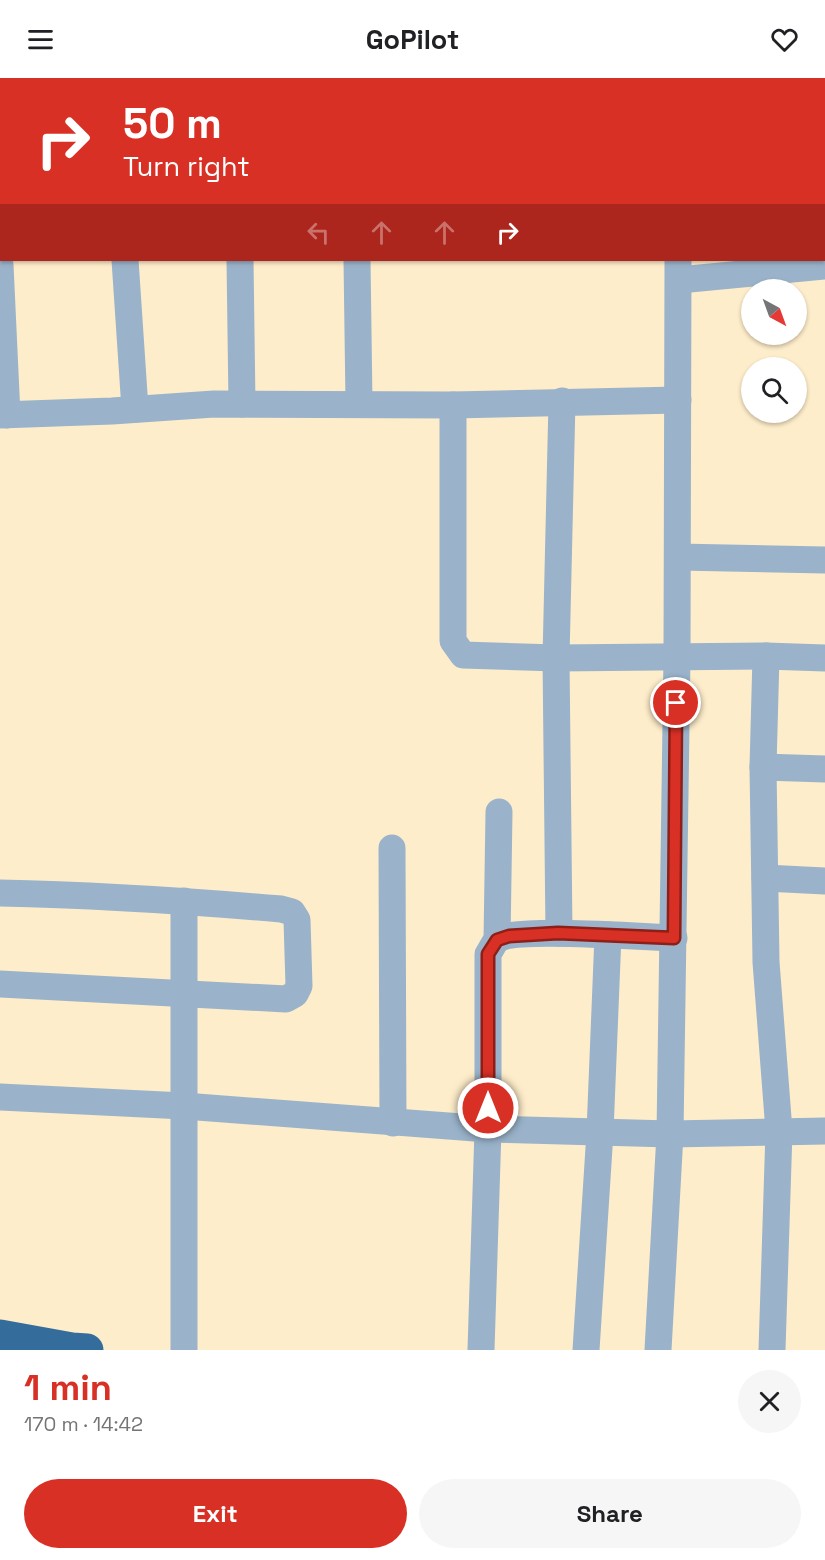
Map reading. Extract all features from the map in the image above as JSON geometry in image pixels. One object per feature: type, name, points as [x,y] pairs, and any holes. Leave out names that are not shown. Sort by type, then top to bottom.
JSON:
[{"type":"highway","points":[[0,1336],[72,1350],[87,1350]]},
{"type":"street","points":[[125,261],[135,409]]},
{"type":"street","points":[[240,261],[242,404]]},
{"type":"street","points":[[357,261],[359,403]]},
{"type":"street","points":[[0,265],[4,415],[242,404],[453,405],[678,400]]},
{"type":"street","points":[[658,1350],[670,1134],[674,938],[679,270],[825,266]]},
{"type":"street","points":[[558,933],[556,658],[562,401]]},
{"type":"street","points":[[453,405],[453,641],[464,655],[556,658],[677,656],[825,658]]},
{"type":"street","points":[[678,557],[825,560]]},
{"type":"street","points":[[766,656],[763,767],[766,962],[779,1131],[772,1350]]},
{"type":"street","points":[[763,767],[825,769]]},
{"type":"street","points":[[481,1350],[488,1130],[488,954],[497,940],[499,812]]},
{"type":"street","points":[[392,848],[393,1123]]},
{"type":"street","points":[[765,878],[825,881]]},
{"type":"street","points":[[0,893],[86,894],[281,909],[292,912],[297,920],[299,986],[295,994],[286,999],[0,984]]},
{"type":"street","points":[[184,901],[184,1350]]},
{"type":"street","points":[[497,940],[509,936],[558,933],[674,938]]},
{"type":"street","points":[[586,1350],[600,1132],[608,935]]},
{"type":"street","points":[[0,1097],[184,1106],[488,1130],[670,1134],[825,1131]]},
{"type":"route","points":[[488,1108],[488,954],[497,940],[509,936],[558,933],[674,938],[676,703]]}]
